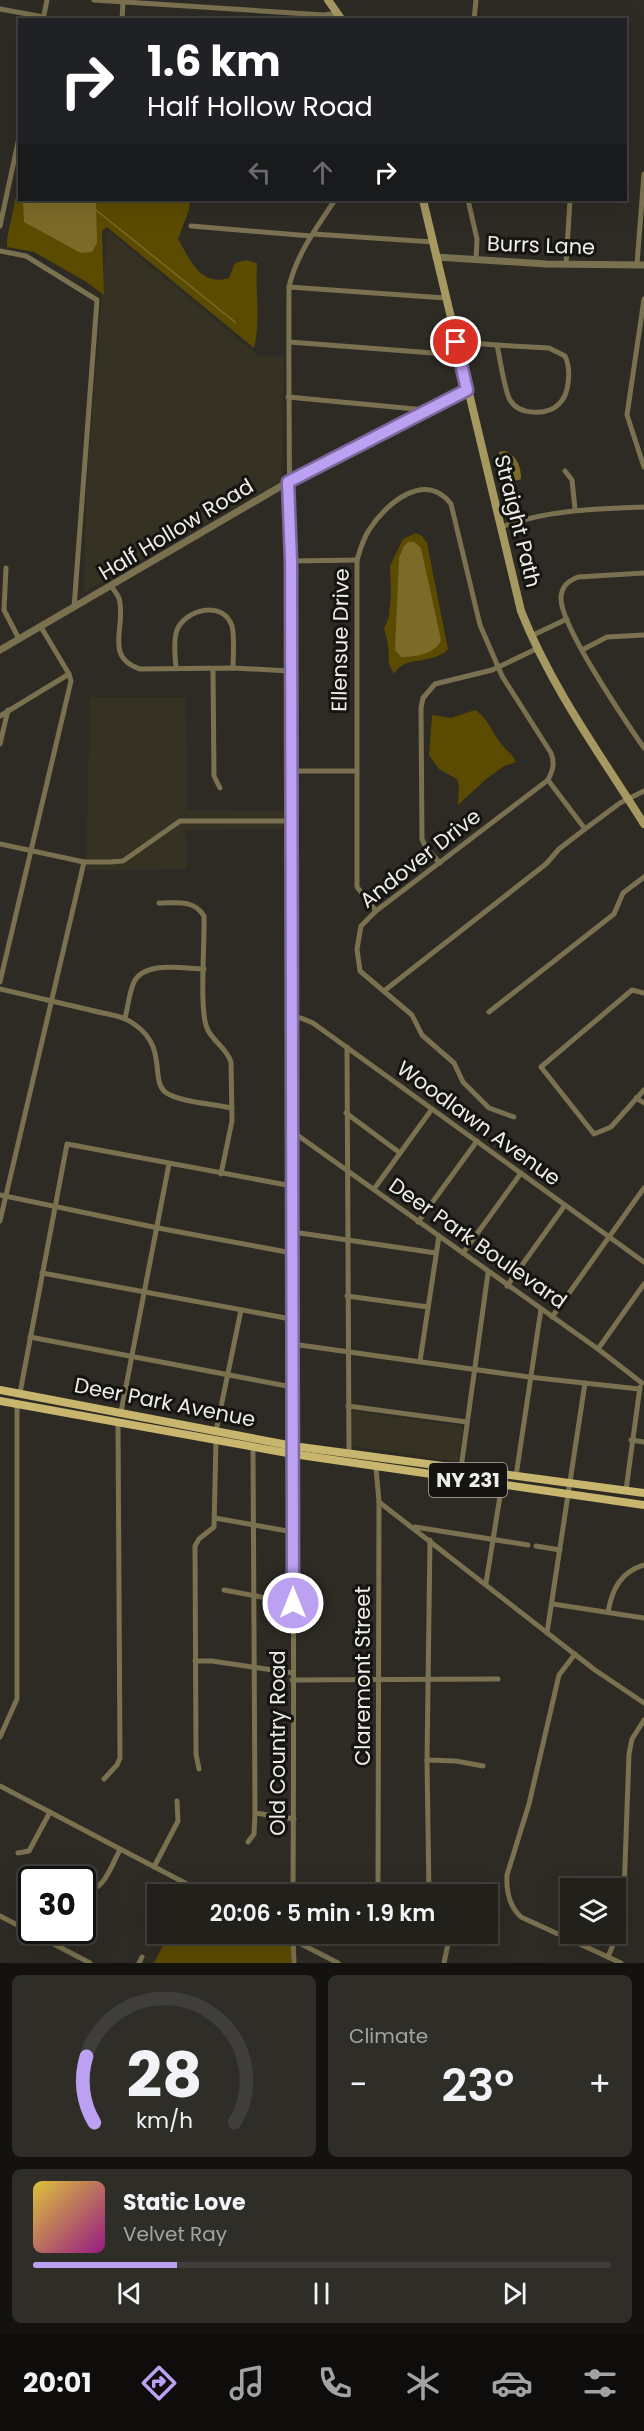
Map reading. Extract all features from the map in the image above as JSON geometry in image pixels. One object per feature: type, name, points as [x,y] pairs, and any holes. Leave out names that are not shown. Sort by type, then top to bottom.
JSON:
[{"type":"main road","points":[[328,0],[340,16]]},
{"type":"main road","name":"Straight Path","points":[[423,201],[521,611],[537,649],[560,692],[644,824]]},
{"type":"main road","name":"Deer Park Avenue","points":[[0,1390],[216,1431],[376,1468],[644,1505]]},
{"type":"main road","name":"Deer Park Avenue","points":[[0,1401],[254,1447],[348,1452],[644,1493]]},
{"type":"street","points":[[0,9],[43,18],[47,0]]},
{"type":"street","points":[[94,0],[340,16]]},
{"type":"street","points":[[474,18],[476,0]]},
{"type":"street","points":[[122,18],[123,2]]},
{"type":"street","points":[[0,226],[2,207],[18,141]]},
{"type":"street","points":[[641,264],[644,174]]},
{"type":"street","name":"Old Country Road","points":[[293,1884],[294,1532],[291,1319],[293,1132],[290,821],[291,561],[288,482],[289,287],[294,269],[312,235],[334,201]]},
{"type":"street","points":[[468,201],[477,239],[476,260]]},
{"type":"street","points":[[566,264],[570,201]]},
{"type":"street","points":[[191,226],[433,242]]},
{"type":"street","points":[[0,251],[26,256],[97,300],[74,608]]},
{"type":"street","name":"Burrs Lane","points":[[436,257],[566,264],[641,264]]},
{"type":"street","points":[[289,287],[445,298]]},
{"type":"street","points":[[644,299],[627,415],[644,467]]},
{"type":"street","points":[[289,342],[459,355]]},
{"type":"street","points":[[456,342],[549,348],[564,356],[569,370],[564,398],[559,405],[538,412],[526,412],[517,407],[510,400],[497,345]]},
{"type":"street","name":"Half Hollow Road","points":[[0,650],[288,482],[467,390]]},
{"type":"street","points":[[288,397],[426,410]]},
{"type":"street","points":[[565,471],[572,480],[575,510]]},
{"type":"street","name":"Ellensue Drive","points":[[376,911],[357,887],[357,560],[361,544],[369,530],[401,497],[425,488],[437,490],[451,504],[480,625],[498,666]]},
{"type":"street","points":[[501,527],[526,518],[547,517],[575,510],[644,507]]},
{"type":"street","points":[[291,561],[357,560]]},
{"type":"street","points":[[6,568],[4,610],[20,639]]},
{"type":"street","points":[[644,573],[578,577],[569,580],[561,595],[561,603],[567,619],[582,650],[644,748]]},
{"type":"street","points":[[111,586],[120,607],[119,651],[130,666],[140,669],[176,667],[290,671]]},
{"type":"street","points":[[176,667],[177,630],[182,623],[209,608],[226,616],[232,626],[233,668]]},
{"type":"street","points":[[531,636],[567,619]]},
{"type":"street","points":[[0,982],[71,681],[41,627]]},
{"type":"street","points":[[582,650],[607,637],[644,635]]},
{"type":"street","points":[[440,863],[426,849],[422,839],[421,708],[423,698],[435,684],[498,666],[537,649]]},
{"type":"street","points":[[498,666],[551,753],[554,761],[548,780],[585,829]]},
{"type":"street","points":[[213,669],[214,776],[220,788]]},
{"type":"street","points":[[0,716],[69,674]]},
{"type":"street","points":[[0,744],[8,710]]},
{"type":"street","points":[[291,771],[356,771]]},
{"type":"street","name":"Andover Drive","points":[[514,1117],[489,1108],[463,1082],[454,1063],[422,1035],[412,1015],[360,971],[357,949],[361,926],[376,911],[548,780]]},
{"type":"street","points":[[384,991],[546,864],[559,849],[585,829],[628,799],[644,791]]},
{"type":"street","points":[[0,844],[84,862],[123,861],[180,822],[290,821]]},
{"type":"street","points":[[0,1221],[3,1196],[52,1002],[84,862]]},
{"type":"street","points":[[489,1012],[614,914],[623,893],[644,877]]},
{"type":"street","points":[[159,903],[191,903],[199,907],[204,916],[206,1027],[229,1055],[231,1062],[232,1121],[221,1174]]},
{"type":"street","points":[[125,1018],[135,980],[141,973],[156,968],[204,969]]},
{"type":"street","points":[[0,989],[125,1018],[147,1034],[154,1045],[158,1060],[159,1083],[164,1091],[175,1097],[232,1108]]},
{"type":"street","points":[[644,993],[632,990],[541,1067],[594,1134],[611,1127],[644,1090]]},
{"type":"street","name":"Woodlawn Avenue","points":[[292,1018],[301,1018],[313,1023],[644,1262]]},
{"type":"street","points":[[347,1047],[348,1452]]},
{"type":"street","points":[[636,1098],[644,1103]]},
{"type":"street","points":[[374,1189],[432,1109]]},
{"type":"street","points":[[346,1113],[400,1153]]},
{"type":"street","name":"Deer Park Boulevard","points":[[293,1132],[598,1349],[642,1384]]},
{"type":"street","points":[[418,1222],[477,1141]]},
{"type":"street","points":[[20,1393],[67,1144],[292,1186]]},
{"type":"street","points":[[121,1412],[169,1164]]},
{"type":"street","points":[[463,1253],[521,1173]]},
{"type":"street","points":[[552,1317],[644,1188]]},
{"type":"street","points":[[3,1196],[54,1208],[292,1253]]},
{"type":"street","points":[[507,1286],[565,1205]]},
{"type":"street","points":[[292,1232],[436,1253]]},
{"type":"street","points":[[420,1361],[439,1236]]},
{"type":"street","points":[[461,1468],[488,1272]]},
{"type":"street","points":[[42,1273],[291,1319]]},
{"type":"street","points":[[598,1349],[644,1284]]},
{"type":"street","points":[[347,1296],[428,1307]]},
{"type":"street","points":[[516,1476],[541,1309]]},
{"type":"street","points":[[216,1431],[241,1310]]},
{"type":"street","points":[[30,1337],[292,1387]]},
{"type":"street","points":[[292,1344],[530,1377],[585,1383],[642,1384],[631,1440],[626,1490]]},
{"type":"street","points":[[548,1633],[585,1383]]},
{"type":"street","points":[[0,1737],[17,1699],[17,1404]]},
{"type":"street","points":[[348,1406],[467,1422]]},
{"type":"street","points":[[104,1779],[117,1765],[120,1758],[118,1424]]},
{"type":"street","points":[[631,1440],[644,1442]]},
{"type":"street","points":[[199,1769],[196,1754],[195,1546],[199,1539],[214,1527],[216,1441]]},
{"type":"street","points":[[248,1842],[254,1834],[255,1813],[254,1447]]},
{"type":"street","name":"Claremont Street","points":[[376,1468],[379,1502],[378,1884]]},
{"type":"street","points":[[486,1583],[502,1484]]},
{"type":"street","points":[[379,1502],[486,1583],[574,1654],[644,1703]]},
{"type":"street","points":[[215,1518],[294,1532]]},
{"type":"street","points":[[413,1527],[528,1545]]},
{"type":"street","points":[[429,1884],[427,1760],[430,1540]]},
{"type":"street","points":[[536,1546],[560,1550]]},
{"type":"street","points":[[608,1612],[617,1584],[624,1575],[644,1565]]},
{"type":"street","points":[[224,1590],[293,1603]]},
{"type":"street","points":[[553,1604],[644,1618]]},
{"type":"street","points":[[574,1654],[560,1675],[529,1804],[507,1875],[506,1887],[514,1910],[521,1917],[621,1963]]},
{"type":"street","points":[[195,1661],[212,1661],[292,1673]]},
{"type":"street","points":[[292,1680],[378,1681],[498,1678]]},
{"type":"street","points":[[608,1957],[622,1920],[628,1754],[632,1739],[644,1720]]},
{"type":"street","points":[[427,1760],[456,1761],[483,1766]]},
{"type":"street","points":[[0,1786],[187,1884]]},
{"type":"street","points":[[154,1867],[178,1821],[177,1801]]},
{"type":"street","points":[[18,1853],[29,1851],[50,1812]]},
{"type":"street","points":[[255,1813],[294,1819]]},
{"type":"street","points":[[96,1888],[100,1886],[120,1850]]},
{"type":"street","points":[[0,1916],[90,1963]]},
{"type":"street","points":[[293,1944],[294,1963]]},
{"type":"street","points":[[306,1944],[338,1963]]},
{"type":"street","points":[[444,1963],[448,1944]]},
{"type":"shaded area","points":[[18,187],[18,201],[190,201],[189,210],[178,239],[192,263],[203,275],[210,279],[229,278],[235,263],[246,260],[257,263],[257,327],[254,348],[107,227],[102,231],[104,295],[85,281],[34,252],[7,247]]},
{"type":"shaded area","points":[[23,201],[96,201],[97,243],[92,252],[81,253],[24,222]]},
{"type":"shaded area","points":[[107,230],[259,356],[284,357],[282,480],[84,592],[86,490]]},
{"type":"shaded area","points":[[505,451],[518,462],[521,479],[512,480],[501,473],[499,452]]},
{"type":"shaded area","points":[[416,533],[422,536],[427,543],[448,649],[435,657],[405,664],[394,674],[389,664],[388,644],[384,629],[389,617],[390,566],[403,539]]},
{"type":"shaded area","points":[[408,542],[414,542],[421,548],[441,640],[430,652],[401,657],[395,650],[399,558]]},
{"type":"shaded area","points":[[90,697],[186,697],[187,810],[283,811],[283,829],[186,830],[187,869],[86,871]]},
{"type":"shaded area","points":[[475,710],[484,718],[516,762],[504,766],[485,780],[458,805],[457,779],[439,769],[429,755],[432,715],[451,718]]},
{"type":"shaded area","points":[[351,1411],[463,1426],[458,1462],[351,1446]]},
{"type":"shaded area","points":[[164,1944],[291,1944],[291,1963],[154,1963]]},
{"type":"waterway","points":[[96,210],[235,322]]},
{"type":"route","points":[[293,1603],[291,561],[288,482],[467,390],[456,342]]}]
